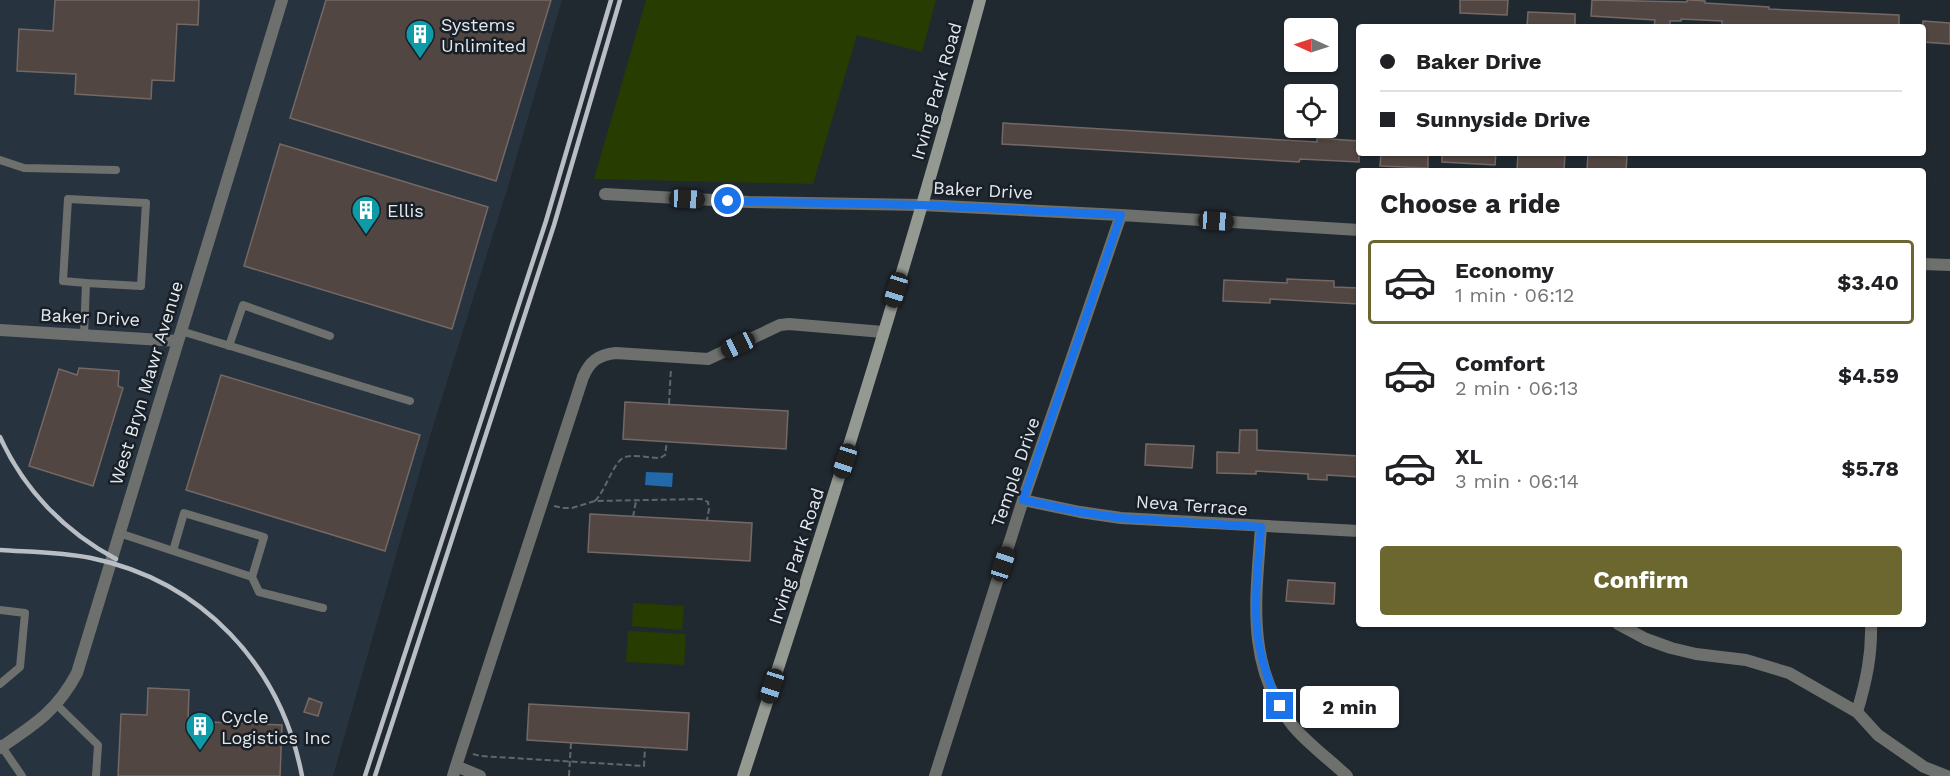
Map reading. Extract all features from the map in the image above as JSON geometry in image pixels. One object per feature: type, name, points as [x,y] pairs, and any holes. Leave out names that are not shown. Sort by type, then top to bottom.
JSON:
[{"type":"main road","name":"Irving Park Road","points":[[743,776],[845,461],[922,205],[980,0]]},
{"type":"street","name":"West Bryn Mawr Avenue","points":[[0,746],[45,717],[68,689],[76,673],[282,0]]},
{"type":"street","name":"Baker Drive","points":[[605,194],[749,202],[922,205],[1356,230]]},
{"type":"street","name":"Temple Drive","points":[[935,776],[1023,500],[1121,215]]},
{"type":"street","points":[[1926,264],[1950,266]]},
{"type":"street","points":[[480,776],[454,771],[588,367],[595,359],[605,354],[616,353],[708,359],[780,325],[883,332]]},
{"type":"street","name":"Baker Drive","points":[[0,330],[84,335],[180,336]]},
{"type":"street","name":"Neva Terrace","points":[[1023,500],[1121,518],[1356,531]]},
{"type":"street","points":[[1261,527],[1255,617],[1257,643],[1263,666],[1280,706],[1294,727],[1347,776]]},
{"type":"street","points":[[1624,627],[1646,639],[1671,648],[1696,654],[1746,660],[1789,674],[1857,712],[1878,735],[1901,752],[1924,767],[1947,776]]},
{"type":"street","points":[[1857,712],[1868,673],[1872,645],[1871,627]]},
{"type":"lane","points":[[0,160],[24,168],[116,170]]},
{"type":"lane","points":[[68,199],[146,203],[141,285],[86,283],[63,281],[68,199]]},
{"type":"lane","points":[[84,335],[86,283]]},
{"type":"lane","points":[[229,346],[243,304],[330,336]]},
{"type":"lane","points":[[180,336],[229,346],[410,401]]},
{"type":"lane","points":[[173,551],[184,513],[264,537],[252,577],[259,592],[323,608]]},
{"type":"lane","points":[[119,533],[252,577]]},
{"type":"lane","points":[[0,610],[25,613],[20,667],[0,684]]},
{"type":"lane","points":[[56,704],[98,745],[96,776]]},
{"type":"lane","points":[[0,746],[22,776]]},
{"type":"path","points":[[669,404],[672,357]]},
{"type":"path","points":[[595,501],[603,493],[618,460],[625,457],[660,458],[665,455],[667,441]]},
{"type":"path","points":[[542,502],[572,508],[595,501],[701,499],[708,502],[707,520]]},
{"type":"path","points":[[633,517],[636,501]]},
{"type":"path","points":[[569,776],[571,743]]},
{"type":"path","points":[[461,751],[480,756],[644,766],[645,747]]},
{"type":"shaded area","points":[[0,0],[562,0],[507,190],[430,436],[333,776],[0,776]]},
{"type":"green space","points":[[646,0],[936,0],[922,52],[857,35],[813,184],[594,179]]},
{"type":"green space","points":[[633,603],[684,606],[682,630],[632,626]]},
{"type":"green space","points":[[628,631],[686,634],[684,665],[626,662]]},
{"type":"water","points":[[646,472],[673,473],[672,487],[645,485]]},
{"type":"building","points":[[55,0],[199,0],[198,25],[177,24],[174,81],[152,80],[151,99],[75,94],[76,74],[17,71],[19,29],[53,31]]},
{"type":"building","name":"Systems Unlimited","points":[[326,0],[551,0],[496,181],[290,118]]},
{"type":"building","points":[[1460,0],[1508,0],[1507,15],[1460,13]]},
{"type":"building","points":[[1592,0],[1687,2],[1690,0],[1769,7],[1769,9],[1899,15],[1899,24],[1722,24],[1722,21],[1681,19],[1681,21],[1670,21],[1670,24],[1654,24],[1655,20],[1591,16]]},
{"type":"building","points":[[1528,12],[1575,14],[1575,24],[1527,24]]},
{"type":"building","points":[[1923,21],[1950,23],[1950,44],[1926,42],[1926,24],[1923,24]]},
{"type":"building","points":[[1003,123],[1317,142],[1317,138],[1356,141],[1356,156],[1359,156],[1359,162],[1300,159],[1299,162],[1002,144]]},
{"type":"building","name":"Ellis","points":[[280,144],[488,207],[452,329],[244,266]]},
{"type":"building","points":[[1381,156],[1428,156],[1428,168],[1380,166]]},
{"type":"building","points":[[1442,156],[1496,156],[1495,165],[1442,162]]},
{"type":"building","points":[[1518,156],[1565,156],[1564,168],[1517,168]]},
{"type":"building","points":[[1588,156],[1627,156],[1626,168],[1587,168]]},
{"type":"building","points":[[1287,279],[1334,281],[1334,287],[1356,288],[1356,304],[1270,299],[1270,303],[1223,301],[1224,280],[1287,283]]},
{"type":"building","points":[[79,368],[119,371],[118,386],[123,388],[93,486],[29,466],[59,369],[77,375]]},
{"type":"building","points":[[221,375],[420,435],[385,551],[186,490]]},
{"type":"building","points":[[625,402],[788,411],[786,449],[623,439]]},
{"type":"building","points":[[1240,430],[1257,430],[1257,450],[1356,456],[1356,477],[1327,475],[1327,480],[1308,479],[1308,474],[1256,471],[1256,474],[1217,473],[1217,452],[1239,453]]},
{"type":"building","points":[[1146,444],[1194,446],[1192,468],[1145,465]]},
{"type":"building","points":[[590,514],[752,523],[750,561],[588,552]]},
{"type":"building","points":[[1288,580],[1335,583],[1334,604],[1286,601]]},
{"type":"building","name":"Cycle Logistics Inc","points":[[148,688],[189,690],[188,721],[282,725],[280,776],[118,776],[121,714],[147,715]]},
{"type":"building","points":[[309,698],[322,703],[318,716],[304,712]]},
{"type":"building","points":[[529,704],[689,713],[687,750],[527,740]]},
{"type":"railway","points":[[365,776],[546,221],[611,0]]},
{"type":"railway","points":[[375,776],[554,225],[620,0]]},
{"type":"railway","points":[[0,437],[21,475],[48,508],[80,536],[116,559]]},
{"type":"railway","points":[[0,550],[80,556],[131,569],[168,586],[201,608],[230,634],[255,664],[276,698],[291,736],[302,776]]},
{"type":"place","name":"Systems Unlimited","points":[[420,60]]},
{"type":"place","name":"Ellis","points":[[366,236]]},
{"type":"place","name":"Cycle Logistics Inc","points":[[200,752]]},
{"type":"route","points":[[728,201],[922,205],[1121,215],[1023,500],[1121,518],[1261,527],[1255,617],[1257,643],[1270,688],[1280,706]]}]
